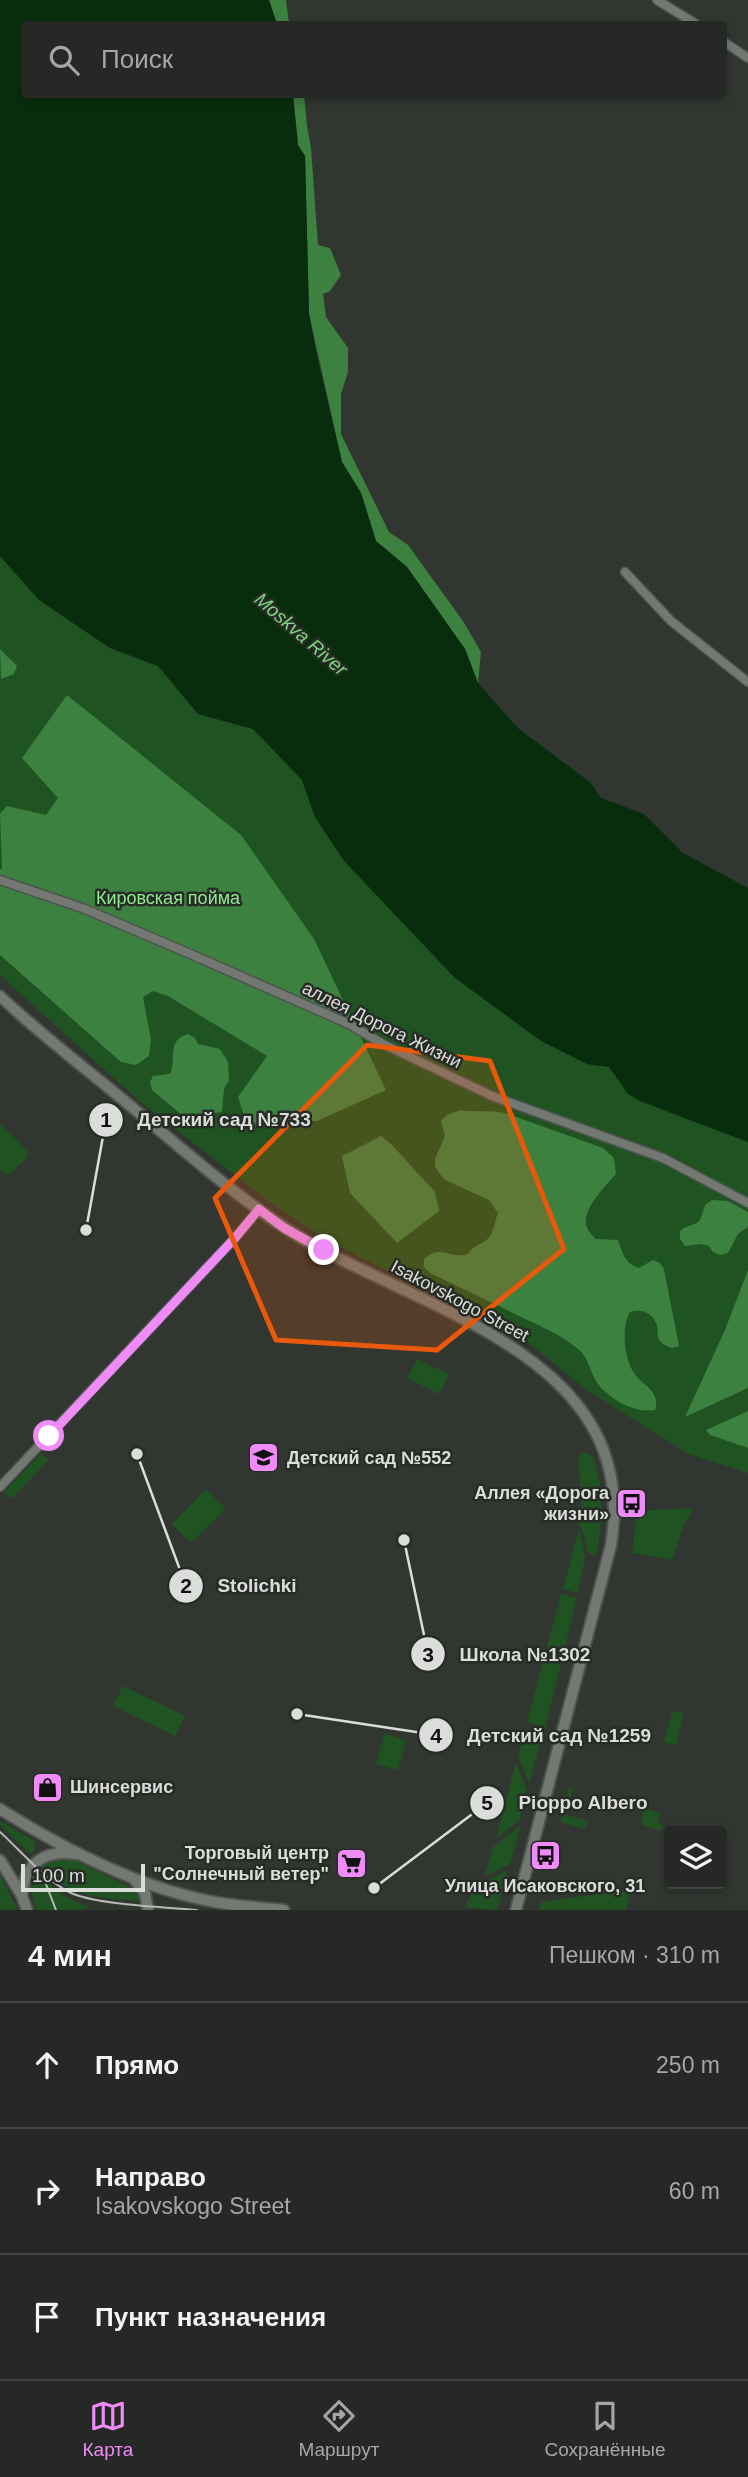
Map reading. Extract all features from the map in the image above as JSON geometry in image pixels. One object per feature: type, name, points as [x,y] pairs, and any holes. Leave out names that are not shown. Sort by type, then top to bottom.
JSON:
[{"type":"street","points":[[657,0],[691,21]]},
{"type":"street","points":[[727,45],[748,58]]},
{"type":"street","points":[[625,572],[671,621],[748,682]]},
{"type":"street","name":"аллея Дорога Жизни","points":[[0,880],[85,909],[235,973],[349,1024],[383,1044],[492,1096],[653,1154],[748,1203]]},
{"type":"street","name":"Isakovskogo Street","points":[[0,996],[181,1148],[284,1228],[512,1347],[532,1361],[576,1401],[601,1443],[614,1493],[615,1513],[611,1545],[516,1910]]},
{"type":"street","points":[[0,1487],[259,1209]]},
{"type":"street","points":[[0,1809],[82,1854],[133,1878],[204,1900],[284,1910]]},
{"type":"street","points":[[22,1896],[25,1874],[34,1863],[57,1854],[82,1854]]},
{"type":"street","points":[[0,1860],[22,1896],[27,1910]]},
{"type":"street","points":[[133,1878],[145,1893],[148,1910]]},
{"type":"highlighted area","points":[[367,1045],[490,1061],[564,1249],[437,1350],[276,1340],[215,1198]]},
{"type":"green space","points":[[269,0],[286,0],[289,21],[276,21]]},
{"type":"green space","points":[[293,98],[304,98],[318,245],[330,248],[341,275],[330,291],[323,294],[326,317],[348,348],[348,372],[341,394],[341,434],[389,532],[408,545],[463,621],[481,652],[478,683],[465,649],[407,567],[376,541],[361,493],[342,462],[309,314],[305,156],[298,145]]},
{"type":"green space","name":"Кировская пойма","points":[[0,556],[39,600],[110,648],[158,666],[198,714],[253,729],[302,780],[315,817],[587,1064],[609,1067],[628,1093],[640,1101],[748,1142],[748,1473],[688,1454],[587,1390],[526,1341],[327,1240],[270,1202],[139,1101],[0,975]]},
{"type":"green space","points":[[0,649],[17,666],[14,674],[1,679]]},
{"type":"green space","points":[[67,695],[241,835],[314,939],[386,1090],[317,1121],[247,1125],[238,1097],[267,1056],[168,996],[153,991],[143,997],[151,1040],[149,1056],[136,1065],[121,1062],[0,955],[0,814],[7,806],[46,815],[58,798],[22,758]]},
{"type":"green space","points":[[188,1034],[195,1038],[198,1044],[220,1049],[228,1062],[229,1081],[224,1088],[222,1112],[205,1114],[190,1122],[152,1090],[150,1082],[153,1076],[170,1074],[174,1045]]},
{"type":"green space","points":[[461,1110],[508,1114],[603,1148],[614,1158],[616,1174],[592,1204],[586,1224],[596,1239],[618,1240],[625,1257],[634,1266],[639,1268],[653,1260],[660,1263],[664,1269],[679,1346],[672,1348],[661,1342],[655,1322],[643,1311],[630,1312],[625,1326],[626,1352],[631,1367],[656,1398],[655,1410],[638,1410],[607,1393],[596,1381],[582,1352],[564,1339],[430,1273],[424,1267],[424,1259],[436,1252],[468,1254],[490,1236],[498,1213],[489,1200],[445,1180],[435,1166],[435,1159],[445,1136],[441,1121],[447,1115]]},
{"type":"green space","points":[[0,1124],[29,1152],[26,1159],[8,1175],[0,1171]]},
{"type":"green space","points":[[381,1136],[435,1192],[439,1211],[397,1243],[350,1193],[342,1156]]},
{"type":"green space","points":[[712,1200],[728,1201],[748,1212],[748,1227],[738,1234],[728,1253],[720,1255],[713,1252],[709,1246],[685,1246],[680,1239],[680,1231],[700,1220],[706,1204]]},
{"type":"green space","points":[[748,1270],[748,1388],[685,1417],[725,1330]]},
{"type":"green space","points":[[417,1359],[449,1374],[439,1394],[407,1378]]},
{"type":"green space","points":[[748,1411],[748,1448],[710,1435],[706,1430]]},
{"type":"green space","points":[[585,1452],[593,1457],[601,1493],[596,1555],[588,1553],[579,1526],[582,1499],[578,1461],[580,1455]]},
{"type":"green space","points":[[42,1453],[49,1460],[11,1499],[4,1492]]},
{"type":"green space","points":[[206,1489],[226,1509],[191,1543],[172,1524]]},
{"type":"green space","points":[[692,1508],[672,1560],[632,1553],[637,1511]]},
{"type":"green space","points":[[579,1529],[585,1557],[578,1593],[563,1589]]},
{"type":"green space","points":[[561,1594],[577,1598],[545,1728],[527,1722]]},
{"type":"green space","points":[[123,1686],[185,1716],[175,1736],[113,1706]]},
{"type":"green space","points":[[672,1711],[684,1714],[676,1745],[664,1742]]},
{"type":"green space","points":[[543,1732],[529,1784],[518,1755],[524,1735]]},
{"type":"green space","points":[[384,1734],[406,1740],[398,1770],[376,1764]]},
{"type":"green space","points":[[516,1762],[527,1791],[519,1820],[496,1839]]},
{"type":"green space","points":[[569,1787],[573,1788],[566,1815],[588,1821],[584,1829],[560,1822]]},
{"type":"green space","points":[[644,1808],[660,1813],[658,1823],[663,1825],[661,1831],[641,1825]]},
{"type":"green space","points":[[0,1821],[35,1841],[34,1851],[30,1854],[0,1825]]},
{"type":"green space","points":[[521,1825],[510,1864],[485,1876],[493,1847]]},
{"type":"green space","points":[[73,1859],[134,1889],[140,1896],[140,1901],[99,1897],[74,1890],[51,1877],[41,1867],[54,1860]]},
{"type":"green space","points":[[507,1871],[497,1910],[465,1907],[476,1886]]},
{"type":"green space","points":[[35,1872],[64,1896],[88,1907],[83,1910],[36,1910],[29,1882]]},
{"type":"green space","points":[[0,1875],[18,1910],[0,1910]]},
{"type":"green space","points":[[619,1891],[630,1893],[626,1910],[539,1910],[541,1902]]},
{"type":"water","name":"Moskva River","points":[[0,0],[269,0],[276,21],[21,21],[21,98],[293,98],[298,145],[305,156],[309,313],[316,352],[342,462],[361,493],[376,541],[407,567],[465,649],[478,683],[519,729],[591,783],[601,798],[644,814],[683,853],[748,888],[748,1142],[640,1101],[628,1094],[609,1067],[587,1064],[541,1041],[455,978],[344,861],[315,817],[302,780],[253,729],[198,714],[158,666],[110,648],[39,600],[0,556]]},
{"type":"tram line","points":[[0,1832],[42,1872],[69,1892],[112,1903],[197,1910]]},
{"type":"tram line","points":[[42,1874],[56,1910]]},
{"type":"place","name":"Детский сад №733","points":[[86,1230]]},
{"type":"place","name":"Stolichki","points":[[137,1454]]},
{"type":"place","name":"Детский сад №552","points":[[264,1458]]},
{"type":"place","name":"Аллея «Дорога жизни»","points":[[632,1503]]},
{"type":"place","name":"Школа №1302","points":[[404,1540]]},
{"type":"place","name":"Детский сад №1259","points":[[297,1714]]},
{"type":"place","name":"Шинсервис","points":[[47,1787]]},
{"type":"place","name":"Улица Исаковского, 31","points":[[545,1856]]},
{"type":"place","name":"Торговый центр \"Солнечный ветер\"","points":[[352,1863]]},
{"type":"place","name":"Pioppo Albero","points":[[374,1888]]},
{"type":"route","points":[[49,1436],[259,1209],[284,1228],[324,1250]]}]
